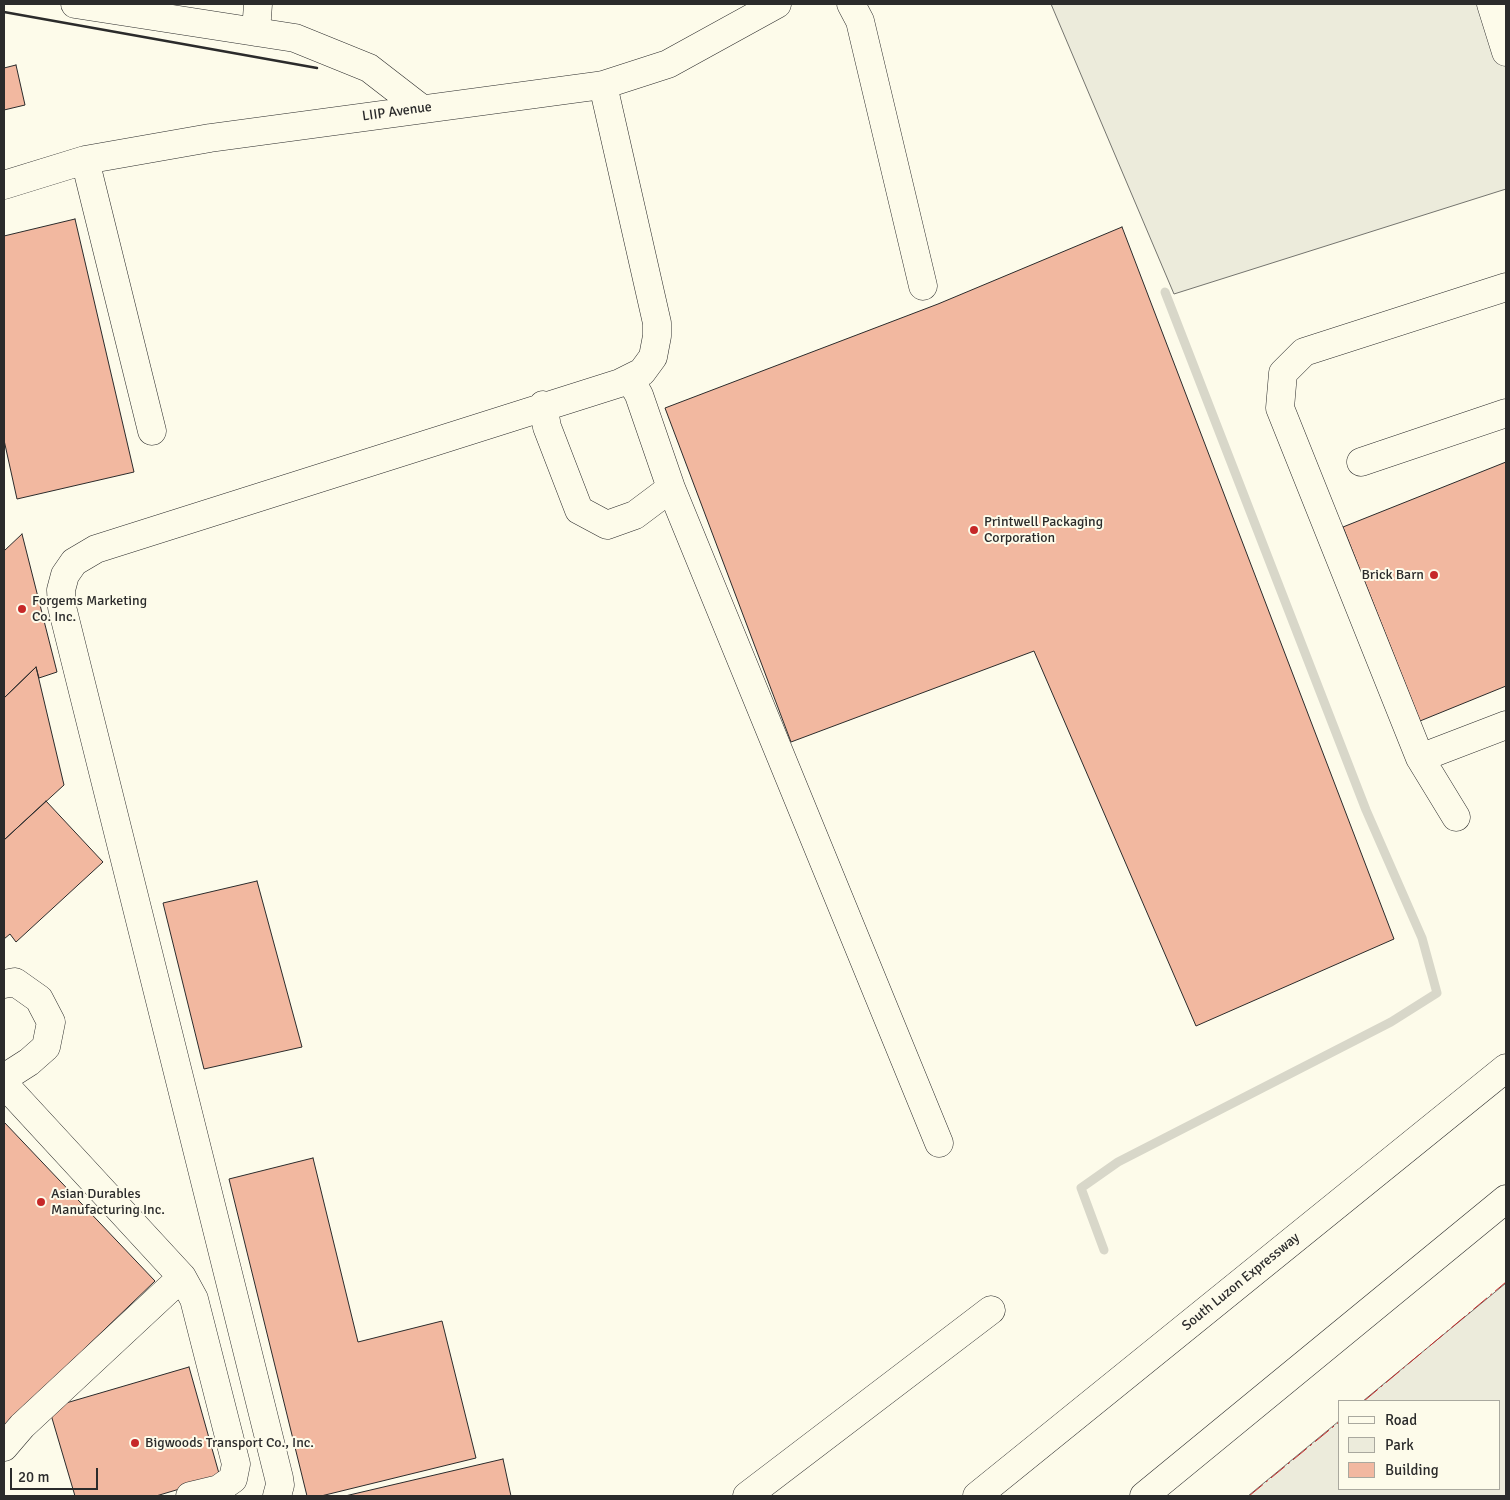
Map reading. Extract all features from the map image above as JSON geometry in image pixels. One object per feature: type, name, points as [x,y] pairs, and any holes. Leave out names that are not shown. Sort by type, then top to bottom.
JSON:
[{"type":"main road","points":[[75,4],[295,38],[369,68],[422,109]]},
{"type":"main road","points":[[256,32],[258,4]]},
{"type":"main road","name":"LIIP Avenue","points":[[4,184],[85,160],[210,138],[603,85],[668,64],[751,11],[778,4]]},
{"type":"main road","points":[[851,4],[860,21],[923,286]]},
{"type":"main road","points":[[1491,4],[1506,52]]},
{"type":"main road","points":[[280,1492],[62,607],[61,590],[65,575],[74,562],[96,549],[543,405],[630,379],[642,372],[654,356],[657,323],[603,85]]},
{"type":"main road","points":[[85,160],[152,432]]},
{"type":"main road","points":[[1456,817],[1420,758],[1280,408],[1283,373],[1304,352],[1506,287]]},
{"type":"main road","points":[[630,379],[639,395],[671,488],[939,1142]]},
{"type":"main road","points":[[543,405],[547,427],[579,510],[606,525],[635,515],[671,488]]},
{"type":"main road","points":[[1361,462],[1506,413]]},
{"type":"main road","points":[[1420,758],[1506,725]]},
{"type":"main road","points":[[4,984],[15,982],[39,1000],[51,1022],[46,1047],[29,1062],[4,1078]]},
{"type":"main road","name":"South Luzon Expressway","points":[[977,1496],[1506,1068]]},
{"type":"main road","points":[[4,1084],[182,1277],[194,1299],[236,1464],[233,1479],[218,1489],[190,1496]]},
{"type":"main road","points":[[1144,1496],[1506,1199]]},
{"type":"main road","points":[[4,1447],[22,1426],[182,1277]]},
{"type":"main road","points":[[747,1496],[992,1310]]},
{"type":"green space","points":[[1051,4],[1506,4],[1506,189],[1174,294]]},
{"type":"green space","points":[[1506,1283],[1506,1496],[1248,1496],[1338,1422],[1338,1490],[1500,1490],[1500,1400],[1364,1400]]},
{"type":"building","points":[[16,65],[25,105],[4,110],[4,68]]},
{"type":"building","points":[[75,219],[134,472],[17,499],[4,440],[4,236]]},
{"type":"building","name":"Printwell Packaging Corporation","points":[[1122,227],[1394,939],[1196,1026],[1034,651],[791,742],[665,408],[938,304]]},
{"type":"building","name":"Brick Barn","points":[[1506,462],[1506,686],[1420,721],[1343,527]]},
{"type":"building","name":"Forgems Marketing Co. Inc.","points":[[22,534],[57,672],[39,678],[36,667],[4,698],[4,551]]},
{"type":"building","points":[[36,667],[64,785],[4,840],[4,698]]},
{"type":"building","points":[[46,801],[103,862],[16,942],[10,934],[4,939],[4,840]]},
{"type":"building","points":[[257,881],[302,1047],[204,1069],[163,903]]},
{"type":"building","name":"Asian Durables Manufacturing Inc.","points":[[4,1122],[155,1281],[4,1426]]},
{"type":"building","points":[[313,1158],[358,1342],[442,1321],[476,1458],[321,1496],[307,1496],[229,1179]]},
{"type":"building","name":"Bigwoods Transport Co., Inc.","points":[[189,1367],[220,1477],[156,1496],[75,1496],[49,1408]]},
{"type":"building","points":[[503,1459],[511,1496],[345,1496]]},
{"type":"waterway","points":[[1104,1250],[1081,1188],[1118,1162],[1391,1022],[1437,993],[1422,938],[1366,810],[1165,292]]},
{"type":"wall","points":[[4,12],[317,68]]},
{"type":"power","points":[[1365,1400],[1506,1282]]},
{"type":"power","points":[[1249,1496],[1338,1423]]},
{"type":"place","name":"Printwell Packaging Corporation","points":[[974,530]]},
{"type":"place","name":"Brick Barn","points":[[1434,575]]},
{"type":"place","name":"Forgems Marketing Co. Inc.","points":[[22,609]]},
{"type":"place","name":"Asian Durables Manufacturing Inc.","points":[[41,1202]]},
{"type":"place","name":"Bigwoods Transport Co., Inc.","points":[[135,1443]]}]
